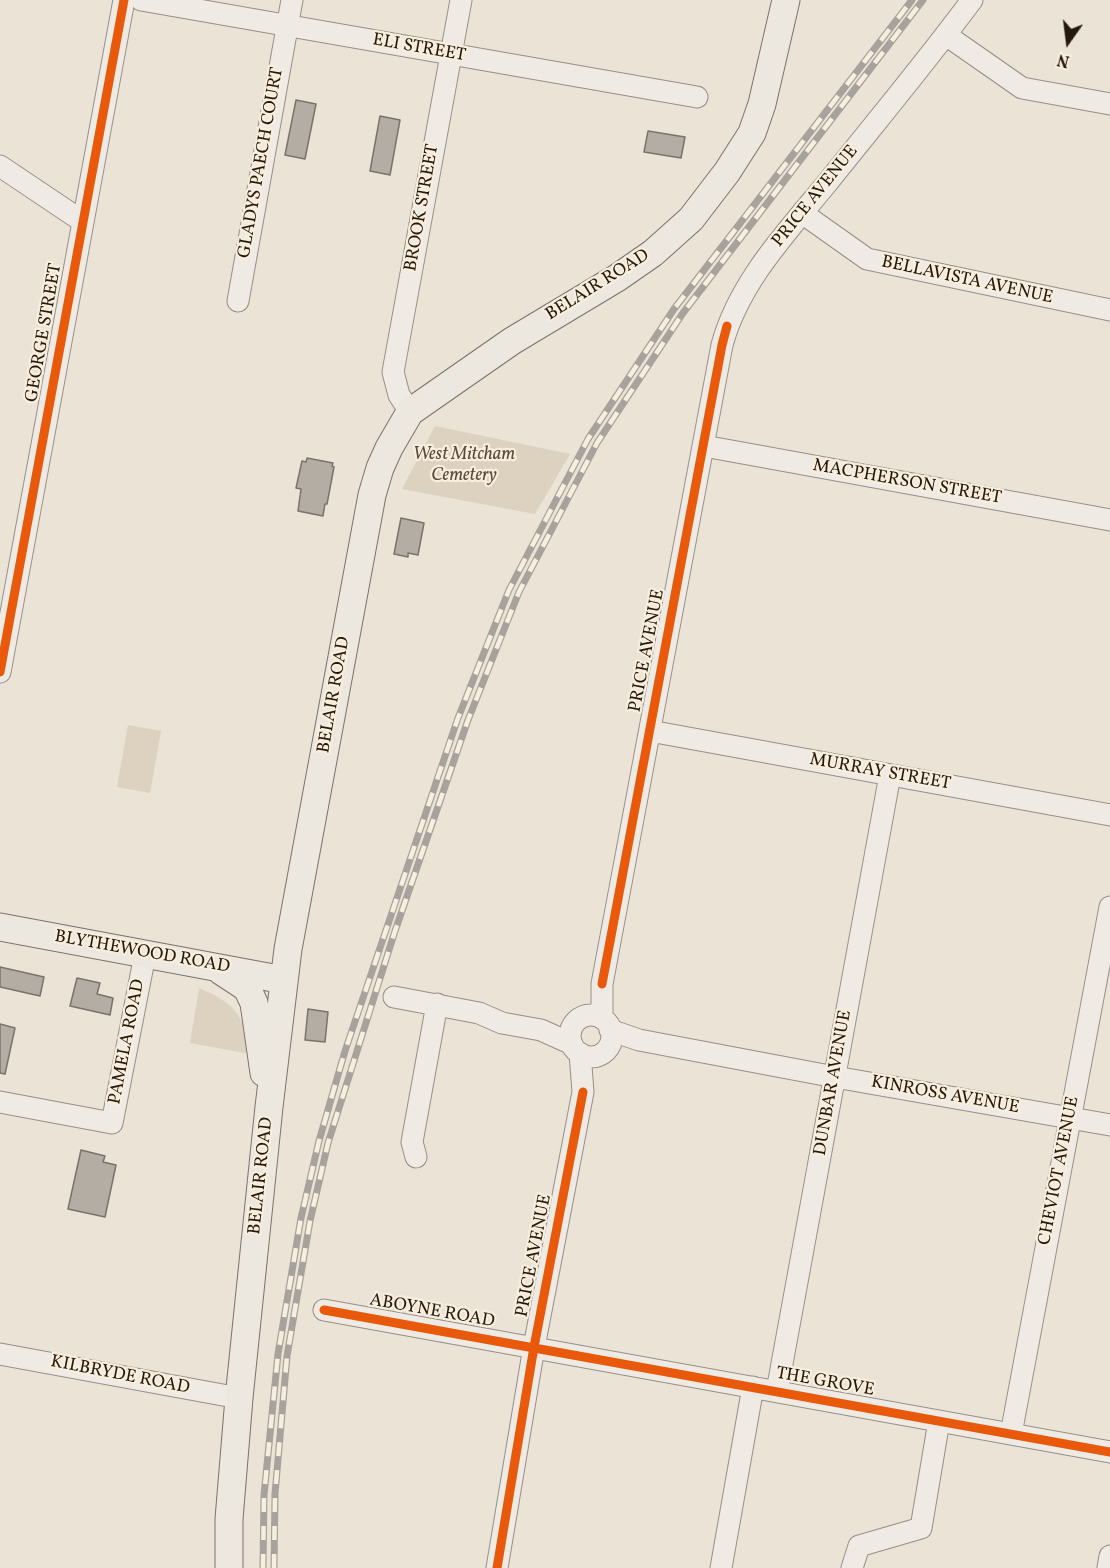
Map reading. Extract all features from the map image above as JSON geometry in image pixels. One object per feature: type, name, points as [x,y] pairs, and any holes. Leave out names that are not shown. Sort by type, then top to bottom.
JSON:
[{"type":"main road","name":"BELAIR ROAD","points":[[229,1568],[229,1519],[239,1398],[284,980],[372,495],[380,468],[410,412],[512,341],[653,254],[691,219],[727,172],[752,133],[762,104],[786,0]]},
{"type":"main road","name":"BLYTHEWOOD ROAD","points":[[0,927],[284,980]]},
{"type":"main road","points":[[208,964],[247,988],[254,1003],[269,1107]]},
{"type":"street","name":"GEORGE STREET","points":[[0,672],[124,0]]},
{"type":"street","name":"ELI STREET","points":[[141,0],[697,97]]},
{"type":"street","name":"GLADYS PAECH COURT","points":[[238,301],[292,0]]},
{"type":"street","name":"BROOK STREET","points":[[410,412],[399,395],[393,372],[461,0]]},
{"type":"street","name":"PRICE AVENUE","points":[[496,1568],[534,1347],[597,1030],[602,984],[722,345],[734,307],[776,245],[972,0]]},
{"type":"street","points":[[946,35],[1022,88],[1110,104]]},
{"type":"street","points":[[0,166],[82,221]]},
{"type":"street","name":"BELLAVISTA AVENUE","points":[[802,213],[867,259],[1110,310]]},
{"type":"street","name":"MACPHERSON STREET","points":[[704,446],[1110,520]]},
{"type":"street","name":"MURRAY STREET","points":[[650,731],[1110,815]]},
{"type":"street","name":"DUNBAR AVENUE","points":[[777,1391],[890,775]]},
{"type":"street","name":"CHEVIOT AVENUE","points":[[1011,1434],[1110,907]]},
{"type":"street","name":"PAMELA ROAD","points":[[0,1102],[112,1123],[145,955]]},
{"type":"street","points":[[394,997],[480,1013],[502,1023],[541,1030],[597,1030],[588,1056],[541,1030]]},
{"type":"street","points":[[416,1157],[412,1142],[437,1004]]},
{"type":"street","name":"PRICE AVENUE","points":[[583,1092],[576,1049],[570,1034],[597,1030]]},
{"type":"street","name":"KINROSS AVENUE","points":[[597,1030],[835,1077],[1110,1125]]},
{"type":"street","name":"ABOYNE ROAD","points":[[324,1310],[534,1347]]},
{"type":"street","name":"THE GROVE","points":[[534,1347],[1110,1452]]},
{"type":"street","name":"KILBRYDE ROAD","points":[[0,1354],[239,1398]]},
{"type":"street","points":[[721,1568],[753,1387]]},
{"type":"street","points":[[852,1568],[859,1546],[921,1528],[939,1421]]},
{"type":"street","points":[[1108,1568],[1110,1556]]},
{"type":"green space","name":"West Mitcham Cemetery","points":[[435,426],[570,454],[535,514],[402,489]]},
{"type":"green space","points":[[128,725],[161,731],[150,793],[117,787]]},
{"type":"green space","points":[[199,988],[222,999],[236,1012],[244,1029],[250,1054],[190,1043]]},
{"type":"building","points":[[296,100],[316,104],[305,159],[285,155]]},
{"type":"building","points":[[380,116],[400,120],[390,175],[370,171]]},
{"type":"building","points":[[648,131],[685,137],[681,158],[644,152]]},
{"type":"building","points":[[307,458],[333,463],[323,516],[298,511],[301,489],[296,488],[302,461],[306,462]]},
{"type":"building","points":[[401,518],[424,523],[418,555],[408,553],[408,557],[394,554]]},
{"type":"building","points":[[0,967],[44,977],[40,996],[0,987]]},
{"type":"building","points":[[77,978],[100,983],[97,994],[113,998],[110,1015],[70,1006]]},
{"type":"building","points":[[308,1009],[328,1012],[325,1042],[305,1040]]},
{"type":"building","points":[[0,1024],[15,1028],[5,1074],[0,1073]]},
{"type":"building","points":[[81,1150],[105,1156],[103,1162],[116,1165],[105,1217],[68,1209]]},
{"type":"railway","points":[[263,1568],[264,1495],[278,1354],[301,1218],[319,1141],[345,1051],[458,718],[509,590],[588,439],[674,309],[912,0]]},
{"type":"railway","points":[[274,1568],[275,1494],[287,1356],[310,1221],[328,1143],[395,931],[468,720],[519,592],[597,443],[683,313],[923,0]]},
{"type":"cycle path","points":[[0,672],[124,0]]},
{"type":"cycle path","points":[[602,984],[727,326]]},
{"type":"cycle path","points":[[497,1568],[534,1347],[583,1092]]},
{"type":"cycle path","points":[[324,1310],[1110,1452]]}]
